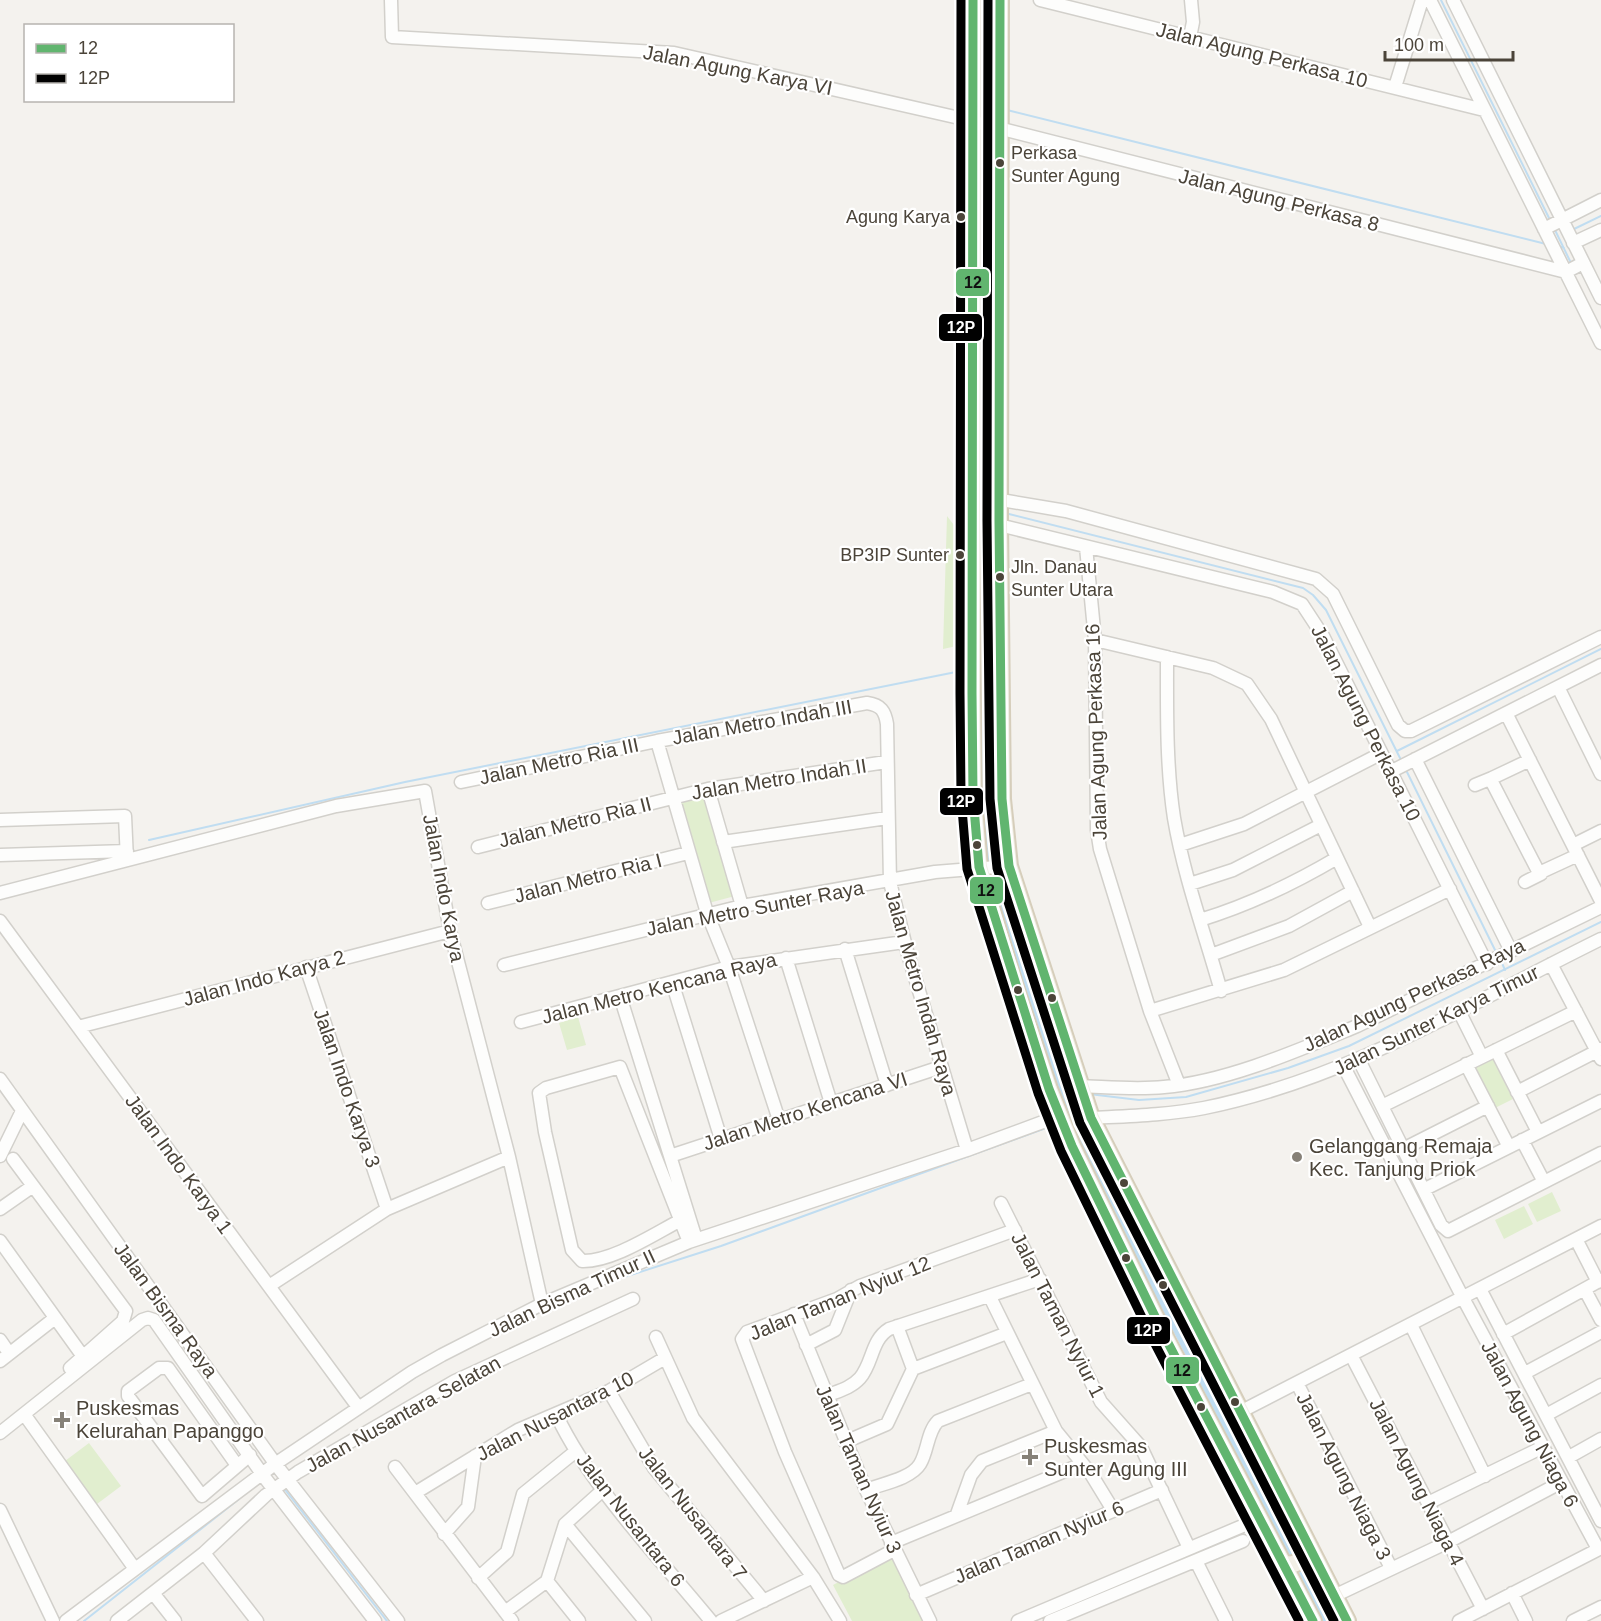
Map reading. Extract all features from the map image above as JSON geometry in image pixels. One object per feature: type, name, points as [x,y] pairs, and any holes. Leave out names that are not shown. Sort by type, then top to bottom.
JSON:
[{"type":"main road","points":[[973,0],[975,123],[973,796],[982,867],[1015,987],[1062,1124],[1166,1339],[1259,1519],[1301,1567],[1334,1596],[1347,1621]]},
{"type":"main road","points":[[1000,0],[998,510],[1002,799],[1006,866],[1090,1116],[1240,1412],[1301,1567],[1313,1621]]},
{"type":"street","name":"Jalan Agung Karya VI","points":[[391,0],[392,37],[657,51],[764,73],[975,123]]},
{"type":"street","name":"Jalan Agung Perkasa 10","points":[[1040,0],[1484,110]]},
{"type":"street","points":[[1190,37],[1193,22],[1191,0]]},
{"type":"street","points":[[1395,87],[1422,0]]},
{"type":"street","points":[[1430,0],[1484,110],[1555,224],[1572,241],[1601,298]]},
{"type":"street","points":[[1453,0],[1555,224],[1552,246],[1601,343]]},
{"type":"street","name":"Jalan Agung Perkasa 8","points":[[975,123],[1566,272]]},
{"type":"street","points":[[1555,224],[1601,200]]},
{"type":"street","points":[[1572,241],[1601,230]]},
{"type":"street","points":[[1566,272],[1583,262]]},
{"type":"street","name":"Jalan Agung Perkasa 10","points":[[974,495],[998,510],[1086,547],[1273,592],[1302,604],[1340,667],[1380,754],[1401,766],[1499,958]]},
{"type":"street","name":"Jalan Agung Perkasa 10","points":[[998,510],[1066,511],[1323,583],[1333,594],[1398,725],[1405,731],[1411,731],[1601,637]]},
{"type":"street","name":"Jalan Agung Perkasa 16","points":[[1086,547],[1095,640],[1097,830],[1103,863],[1150,1011],[1179,1085]]},
{"type":"street","points":[[1095,640],[1213,668],[1235,676],[1247,684],[1271,719],[1370,927]]},
{"type":"street","points":[[1167,657],[1171,780],[1180,845],[1221,991]]},
{"type":"street","points":[[1401,766],[1601,665]]},
{"type":"street","points":[[1558,687],[1601,774]]},
{"type":"street","name":"Jalan Metro Indah III","points":[[657,741],[867,703]]},
{"type":"street","name":"Jalan Metro Indah Raya","points":[[867,703],[876,704],[886,713],[890,882],[904,942],[967,1150]]},
{"type":"street","points":[[1506,713],[1601,901]]},
{"type":"street","points":[[657,741],[707,913],[729,967],[779,1120]]},
{"type":"street","name":"Jalan Metro Ria III","points":[[461,782],[657,741]]},
{"type":"street","points":[[1180,845],[1244,824],[1380,754]]},
{"type":"street","points":[[1475,785],[1530,760]]},
{"type":"street","name":"Jalan Metro Indah II","points":[[672,797],[708,789],[886,762]]},
{"type":"street","name":"Jalan Agung Perkasa 10","points":[[1401,766],[1450,890],[1499,958]]},
{"type":"street","points":[[1492,778],[1536,871],[1541,874]]},
{"type":"street","points":[[708,789],[741,906]]},
{"type":"street","name":"Jalan Indo Karya","points":[[0,893],[127,855],[336,806],[425,791],[450,930],[509,1157],[542,1304]]},
{"type":"street","name":"Jalan Metro Ria II","points":[[478,847],[672,797]]},
{"type":"street","points":[[0,820],[125,816],[127,855],[0,855]]},
{"type":"street","points":[[723,842],[887,818]]},
{"type":"street","points":[[1190,884],[1233,870],[1321,825]]},
{"type":"street","points":[[1525,882],[1541,874],[1601,831]]},
{"type":"street","name":"Jalan Metro Ria I","points":[[488,903],[688,853]]},
{"type":"street","points":[[1200,920],[1243,907],[1338,858]]},
{"type":"street","name":"Jalan Metro Sunter Raya","points":[[504,965],[741,906],[890,882],[935,872],[1006,866]]},
{"type":"street","points":[[1150,1011],[1284,970],[1450,890]]},
{"type":"street","points":[[1211,956],[1289,926],[1353,891]]},
{"type":"street","name":"Jalan Agung Perkasa Raya","points":[[1081,1089],[1179,1085],[1205,1081],[1318,1042],[1499,958],[1601,907]]},
{"type":"street","name":"Jalan Indo Karya 1","points":[[0,921],[358,1407]]},
{"type":"street","name":"Jalan Indo Karya 2","points":[[78,1027],[450,930]]},
{"type":"street","name":"Jalan Sunter Karya Timur","points":[[1090,1116],[1203,1108],[1277,1089],[1344,1067],[1551,963],[1600,941]]},
{"type":"street","name":"Jalan Metro Kencana Raya","points":[[521,1022],[729,967],[904,942]]},
{"type":"street","points":[[845,949],[887,1085]]},
{"type":"street","points":[[786,958],[831,1103]]},
{"type":"street","points":[[1517,1092],[1600,1053],[1551,963]]},
{"type":"street","name":"Jalan Indo Karya 3","points":[[306,967],[387,1209]]},
{"type":"street","points":[[672,982],[721,1139]]},
{"type":"street","points":[[620,996],[670,1155],[693,1240]]},
{"type":"street","points":[[1459,1011],[1482,1057]]},
{"type":"street","points":[[1384,1105],[1576,1011]]},
{"type":"street","points":[[1496,1050],[1538,1132]]},
{"type":"street","points":[[1359,1060],[1384,1105],[1442,1226],[1448,1231],[1601,1154]]},
{"type":"street","points":[[1466,1064],[1509,1147]]},
{"type":"street","name":"Jalan Metro Kencana VI","points":[[670,1155],[941,1067]]},
{"type":"street","name":"Jalan Agung Niaga 6","points":[[1344,1067],[1560,1483],[1599,1548]]},
{"type":"street","points":[[681,1220],[624,1250],[585,1262],[572,1250],[539,1093],[546,1088],[620,1068],[681,1220],[693,1240]]},
{"type":"street","name":"Jalan Bisma Raya","points":[[0,1079],[276,1465]]},
{"type":"street","points":[[1425,1189],[1601,1101]]},
{"type":"street","points":[[1405,1148],[1488,1107]]},
{"type":"street","points":[[0,1156],[22,1112]]},
{"type":"street","name":"Jalan Bisma Timur II","points":[[66,1621],[213,1511],[276,1481],[276,1465],[358,1407],[442,1355],[542,1304],[693,1240],[967,1150],[1062,1124]]},
{"type":"street","points":[[1522,1140],[1544,1182]]},
{"type":"street","points":[[269,1286],[387,1209],[509,1157]]},
{"type":"street","points":[[0,1426],[86,1361],[123,1321],[126,1314],[124,1305],[14,1159]]},
{"type":"street","points":[[0,1209],[33,1186]]},
{"type":"street","name":"Jalan Taman Nyiur 1","points":[[1001,1203],[1101,1402],[1136,1439],[1189,1548]]},
{"type":"street","points":[[1240,1412],[1601,1226]]},
{"type":"street","name":"Jalan Taman Nyiur 12","points":[[892,1547],[843,1577],[839,1575],[785,1452],[742,1342],[747,1332],[837,1299],[851,1290],[1015,1230]]},
{"type":"street","points":[[1503,1334],[1600,1281],[1576,1239]]},
{"type":"street","points":[[0,1242],[86,1361]]},
{"type":"street","points":[[624,1250],[628,1266]]},
{"type":"street","points":[[826,1396],[850,1386],[859,1379],[879,1337],[897,1326],[1040,1279]]},
{"type":"street","points":[[1480,1289],[1601,1521]]},
{"type":"street","points":[[806,1345],[835,1330],[841,1321],[851,1290]]},
{"type":"street","points":[[1585,1290],[1601,1320]]},
{"type":"street","points":[[990,1297],[1056,1431],[1113,1510]]},
{"type":"street","name":"Jalan Nusantara Selatan","points":[[276,1481],[454,1381],[633,1299]]},
{"type":"street","name":"Jalan Taman Nyiur 3","points":[[794,1314],[866,1490],[930,1621]]},
{"type":"street","points":[[0,1340],[4,1357],[56,1318]]},
{"type":"street","name":"Jalan Bisma Raya","points":[[0,1433],[86,1361],[142,1320],[148,1318],[154,1320],[250,1455],[276,1481],[398,1621]]},
{"type":"street","points":[[1411,1325],[1485,1476]]},
{"type":"street","points":[[897,1326],[913,1369]]},
{"type":"street","points":[[1525,1373],[1601,1332]]},
{"type":"street","points":[[846,1442],[887,1424],[913,1369],[1007,1333]]},
{"type":"street","points":[[656,1337],[693,1418],[813,1577],[840,1621]]},
{"type":"street","name":"Jalan Agung Niaga 4","points":[[1352,1355],[1483,1609]]},
{"type":"street","name":"Jalan Nusantara 10","points":[[414,1494],[518,1430],[557,1416],[609,1391],[665,1358]]},
{"type":"street","points":[[202,1496],[236,1470],[236,1464],[168,1368],[159,1368],[128,1391],[128,1396],[213,1511]]},
{"type":"street","name":"Jalan Agung Niaga 3","points":[[1297,1383],[1391,1568]]},
{"type":"street","points":[[866,1490],[916,1469],[922,1461],[933,1428],[938,1421],[1032,1384]]},
{"type":"street","points":[[1546,1415],[1601,1385]]},
{"type":"street","name":"Jalan Nusantara 7","points":[[609,1391],[654,1468],[764,1601]]},
{"type":"street","points":[[24,1414],[135,1569]]},
{"type":"street","name":"Jalan Nusantara 6","points":[[557,1416],[576,1451],[604,1489],[711,1621]]},
{"type":"street","points":[[957,1514],[971,1475],[982,1461],[1056,1431]]},
{"type":"street","points":[[1569,1457],[1601,1439]]},
{"type":"street","points":[[1428,1503],[1543,1447]]},
{"type":"street","points":[[478,1578],[507,1552],[523,1494],[576,1451]]},
{"type":"street","points":[[236,1464],[250,1455]]},
{"type":"street","points":[[444,1534],[468,1508],[476,1456]]},
{"type":"street","points":[[892,1547],[957,1514],[1082,1464]]},
{"type":"street","points":[[395,1467],[508,1617],[548,1581],[565,1524],[604,1489]]},
{"type":"street","points":[[117,1621],[204,1553],[276,1481]]},
{"type":"street","name":"Jalan Bisma Raya","points":[[276,1481],[375,1621]]},
{"type":"street","points":[[1334,1596],[1448,1542],[1560,1483]]},
{"type":"street","name":"Jalan Taman Nyiur 6","points":[[916,1594],[1162,1491]]},
{"type":"street","points":[[0,1510],[53,1621]]},
{"type":"street","points":[[1018,1621],[1259,1519]]},
{"type":"street","points":[[565,1524],[645,1621]]},
{"type":"street","points":[[1050,1621],[1243,1541]]},
{"type":"street","points":[[1459,1621],[1599,1548]]},
{"type":"street","points":[[204,1553],[257,1621]]},
{"type":"street","points":[[1196,1561],[1226,1621]]},
{"type":"street","points":[[722,1621],[813,1577]]},
{"type":"street","points":[[548,1581],[579,1621]]},
{"type":"street","points":[[153,1593],[175,1621]]},
{"type":"street","points":[[1512,1593],[1526,1621]]},
{"type":"street","points":[[1573,1621],[1601,1607]]},
{"type":"green space","points":[[973,508],[983,508],[982,666],[974,667]]},
{"type":"green space","points":[[947,516],[967,542],[966,644],[943,649]]},
{"type":"green space","points":[[706,791],[735,896],[705,904],[676,800]]},
{"type":"green space","points":[[578,1017],[586,1045],[567,1050],[559,1023]]},
{"type":"green space","points":[[1493,1059],[1513,1099],[1493,1109],[1473,1069]]},
{"type":"green space","points":[[1552,1192],[1561,1211],[1537,1222],[1528,1204]]},
{"type":"green space","points":[[1524,1206],[1533,1224],[1504,1239],[1495,1220]]},
{"type":"green space","points":[[89,1443],[121,1486],[97,1504],[65,1461]]},
{"type":"green space","points":[[890,1555],[925,1621],[852,1621],[833,1585]]},
{"type":"waterway","points":[[988,0],[983,757],[985,806],[998,899],[1056,1075],[1083,1139],[1259,1482],[1327,1621]]},
{"type":"waterway","points":[[1441,0],[1550,220]]},
{"type":"waterway","points":[[1007,110],[1546,244]]},
{"type":"waterway","points":[[1572,230],[1601,216]]},
{"type":"waterway","points":[[1554,228],[1570,261]]},
{"type":"waterway","points":[[1558,246],[1564,248]]},
{"type":"waterway","points":[[984,509],[993,511]]},
{"type":"waterway","points":[[1005,513],[1303,588],[1313,595],[1326,610],[1401,760]]},
{"type":"waterway","points":[[1397,751],[1601,649]]},
{"type":"waterway","points":[[977,668],[983,667]]},
{"type":"waterway","points":[[149,840],[405,782],[966,670]]},
{"type":"waterway","points":[[1405,768],[1497,954]]},
{"type":"waterway","points":[[1089,1094],[1139,1100],[1186,1097],[1288,1068],[1349,1046],[1601,922]]},
{"type":"waterway","points":[[1501,961],[1505,970]]},
{"type":"waterway","points":[[1063,1091],[1075,1093]]},
{"type":"waterway","points":[[615,1280],[721,1246],[1057,1124]]},
{"type":"waterway","points":[[396,1390],[419,1375]]},
{"type":"waterway","points":[[283,1487],[387,1621]]},
{"type":"waterway","points":[[84,1621],[239,1499]]},
{"type":"waterway","points":[[1268,1518],[1275,1514]]},
{"type":"transit line","name":"12P","points":[[961,0],[960,693],[961,796],[967,869],[1038,1093],[1061,1151],[1155,1344],[1299,1621]]},
{"type":"transit line","name":"12","points":[[973,0],[972,693],[973,796],[979,867],[1049,1089],[1072,1146],[1166,1339],[1313,1621]]},
{"type":"transit line","name":"12P","points":[[988,0],[987,521],[990,799],[997,868],[1080,1123],[1334,1621]]},
{"type":"transit line","name":"12","points":[[1000,0],[999,521],[1002,799],[1009,866],[1091,1118],[1347,1621]]},
{"type":"place","name":"Perkasa Sunter Agung","points":[[1000,163]]},
{"type":"place","name":"Agung Karya","points":[[961,217]]},
{"type":"place","name":"BP3IP Sunter","points":[[960,555]]},
{"type":"place","name":"Jln. Danau Sunter Utara","points":[[1000,577]]},
{"type":"place","name":"Gelanggang Remaja Kec. Tanjung Priok","points":[[1297,1157]]},
{"type":"place","name":"Puskesmas Kelurahan Papanggo","points":[[62,1420]]},
{"type":"place","name":"Puskesmas Sunter Agung III","points":[[1030,1457]]}]
